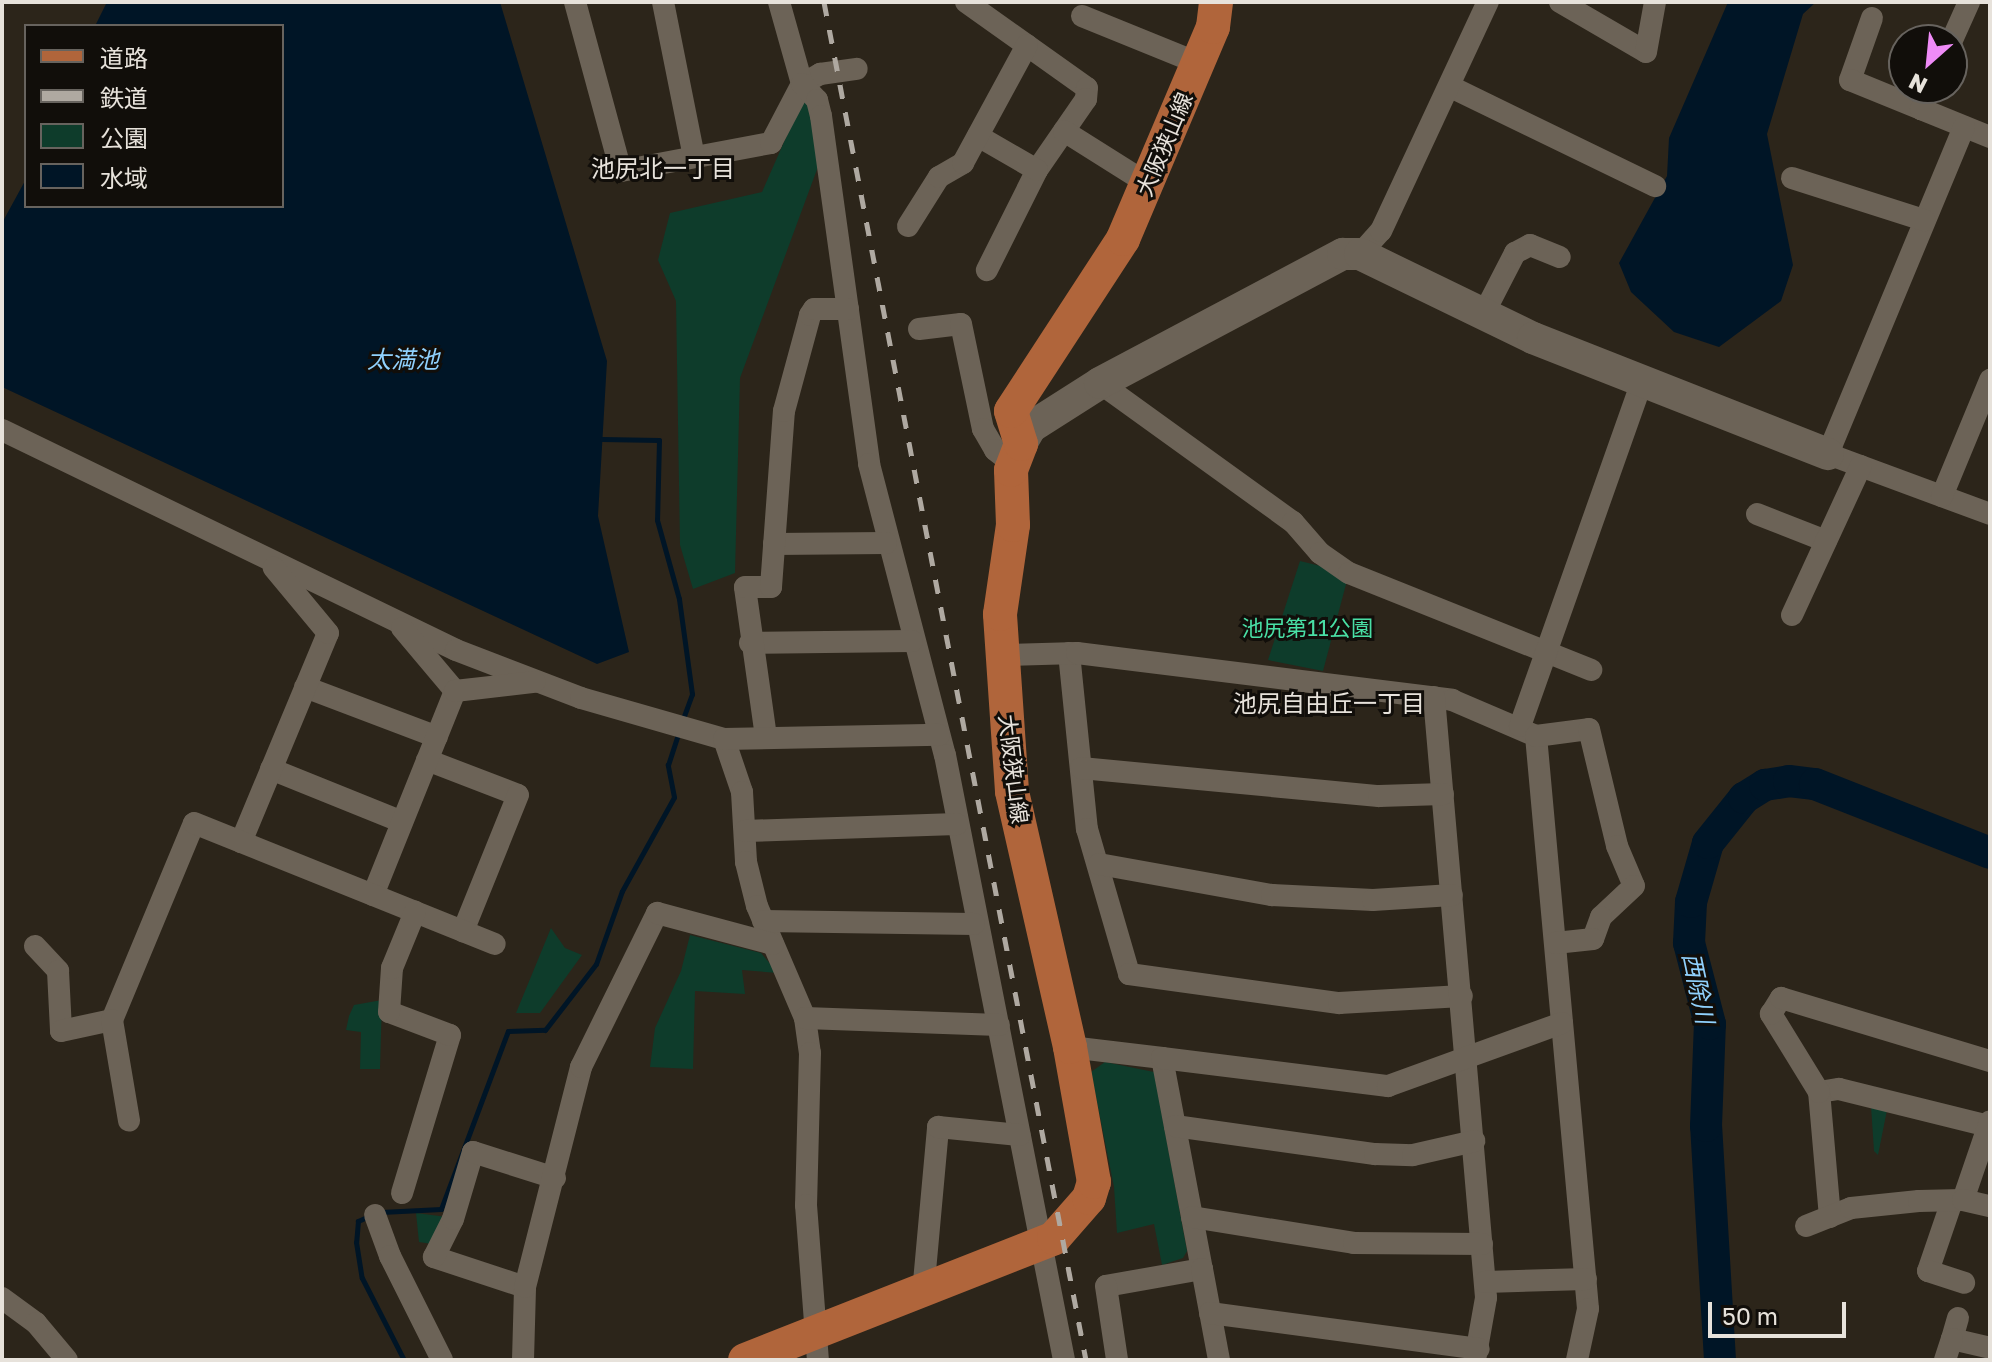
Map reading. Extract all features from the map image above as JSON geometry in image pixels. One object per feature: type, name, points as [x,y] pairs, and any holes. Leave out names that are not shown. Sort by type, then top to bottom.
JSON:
[{"type":"main road","name":"大阪狭山線","points":[[745,1360],[811,1351],[923,1293],[1038,1246],[1061,1234],[1089,1198],[1094,1182],[1070,1047],[1012,791],[1000,614],[1013,525],[1017,454],[1011,411],[1123,239],[1198,63],[1216,2]]},
{"type":"street","points":[[575,2],[621,171],[771,143],[802,84],[820,74],[857,69]]},
{"type":"street","points":[[663,2],[694,157]]},
{"type":"street","points":[[779,2],[802,84],[817,100],[821,116],[848,309],[856,391],[886,543],[939,735],[974,924],[999,1025],[1038,1246],[1064,1360]]},
{"type":"street","points":[[966,2],[1087,88],[1086,99],[1037,170],[987,270]]},
{"type":"street","points":[[1360,254],[1381,231],[1451,87],[1488,2]]},
{"type":"street","points":[[1560,2],[1646,52],[1655,2]]},
{"type":"street","points":[[1959,24],[1969,2]]},
{"type":"street","points":[[1082,16],[1198,63]]},
{"type":"street","points":[[1872,18],[1844,78],[1990,137]]},
{"type":"street","points":[[908,226],[939,177],[963,163],[1027,45]]},
{"type":"street","points":[[1451,87],[1655,186]]},
{"type":"street","points":[[1921,109],[1923,104]]},
{"type":"street","points":[[1828,454],[1964,127]]},
{"type":"street","points":[[1064,131],[1148,184]]},
{"type":"street","points":[[978,136],[1037,170]]},
{"type":"street","points":[[1792,178],[1924,220]]},
{"type":"street","points":[[1483,315],[1515,253],[1530,245],[1560,257]]},
{"type":"street","points":[[919,329],[961,324],[983,429],[995,450],[1017,454],[1031,427],[1100,383],[1343,254],[1360,254],[1483,315],[1642,382],[1990,514]]},
{"type":"street","points":[[766,737],[750,643],[745,587],[771,587],[784,411],[795,357],[814,309],[848,309]]},
{"type":"street","points":[[1942,496],[1990,380]]},
{"type":"street","points":[[1577,1360],[1588,1309],[1586,1279],[1555,943],[1528,731],[1545,650],[1642,382]]},
{"type":"street","points":[[1100,383],[1293,522],[1320,553],[1349,573],[1591,670]]},
{"type":"street","points":[[2,430],[398,623],[539,682],[724,739],[939,735]]},
{"type":"street","points":[[1792,615],[1861,466]]},
{"type":"street","points":[[1757,514],[1826,541]]},
{"type":"street","points":[[774,544],[886,543]]},
{"type":"street","points":[[241,842],[328,633],[268,561]]},
{"type":"street","points":[[398,623],[455,691]]},
{"type":"street","points":[[750,643],[912,641]]},
{"type":"street","points":[[1069,653],[1087,829],[1129,974],[1339,1003],[1462,996]]},
{"type":"street","points":[[1004,655],[1069,653],[1434,697],[1528,731],[1589,729],[1617,846],[1634,886],[1601,917],[1593,939],[1555,943]]},
{"type":"street","points":[[455,691],[539,682]]},
{"type":"street","points":[[305,687],[437,737]]},
{"type":"street","points":[[373,895],[455,691]]},
{"type":"street","points":[[1210,1313],[1477,1355],[1485,1282],[1434,697]]},
{"type":"street","points":[[724,739],[735,762],[746,862],[763,921],[805,1018],[810,1053],[806,1205],[814,1270],[811,1351]]},
{"type":"street","points":[[427,760],[518,795],[463,931]]},
{"type":"street","points":[[1081,768],[1379,796],[1443,794]]},
{"type":"street","points":[[271,769],[402,822]]},
{"type":"street","points":[[129,1121],[112,1020],[194,823],[495,944]]},
{"type":"street","points":[[745,831],[957,824]]},
{"type":"street","points":[[1099,864],[1272,895],[1373,900],[1452,895]]},
{"type":"street","points":[[402,1193],[450,1035],[389,1012],[392,968],[415,912]]},
{"type":"street","points":[[523,1360],[525,1287],[581,1067],[657,913],[773,944]]},
{"type":"street","points":[[763,921],[974,924]]},
{"type":"street","points":[[35,946],[58,971],[61,1031],[112,1020]]},
{"type":"street","points":[[1830,1217],[1819,1092],[1771,1014],[1781,998],[1988,1054]]},
{"type":"street","points":[[805,1018],[999,1025]]},
{"type":"street","points":[[1070,1047],[1388,1086],[1562,1023]]},
{"type":"street","points":[[1162,1058],[1219,1360]]},
{"type":"street","points":[[1819,1092],[1839,1089],[1989,1124],[1928,1271],[1964,1283]]},
{"type":"street","points":[[1175,1126],[1375,1154],[1413,1155],[1474,1141]]},
{"type":"street","points":[[923,1293],[938,1127],[1020,1135]]},
{"type":"street","points":[[525,1287],[434,1257],[453,1219],[473,1152],[555,1178]]},
{"type":"street","points":[[1806,1226],[1851,1208],[1957,1200],[1990,1206]]},
{"type":"street","points":[[375,1215],[390,1256],[442,1360]]},
{"type":"street","points":[[1192,1217],[1354,1243],[1482,1244]]},
{"type":"street","points":[[1117,1360],[1106,1286],[1202,1269]]},
{"type":"street","points":[[1485,1282],[1586,1279]]},
{"type":"street","points":[[2,1298],[36,1323],[67,1360]]},
{"type":"street","points":[[1952,1339],[1990,1348]]},
{"type":"green space","points":[[806,92],[826,145],[740,378],[735,573],[693,589],[680,545],[676,301],[658,260],[670,213],[762,192]]},
{"type":"green space","name":"池尻第11公園","points":[[1300,561],[1349,573],[1323,671],[1268,660]]},
{"type":"green space","points":[[551,928],[565,948],[582,955],[540,1013],[516,1013]]},
{"type":"green space","points":[[690,935],[761,953],[778,973],[742,970],[745,994],[695,991],[693,1069],[650,1067],[655,1028],[681,971]]},
{"type":"green space","points":[[382,1000],[380,1069],[360,1069],[361,1032],[346,1030],[349,1016],[354,1005]]},
{"type":"green space","points":[[1105,1062],[1154,1072],[1187,1251],[1183,1258],[1162,1265],[1154,1224],[1117,1233],[1114,1187],[1091,1072]]},
{"type":"green space","points":[[1871,1106],[1887,1110],[1878,1155],[1874,1151]]},
{"type":"green space","points":[[416,1213],[447,1217],[432,1244],[419,1242]]},
{"type":"water","name":"太満池","points":[[107,2],[500,2],[607,361],[598,516],[629,652],[597,664],[2,387],[2,223],[24,183],[24,208],[284,208],[284,24],[96,24]]},
{"type":"water","points":[[1728,2],[1816,2],[1803,14],[1767,134],[1793,265],[1781,301],[1719,347],[1674,332],[1631,292],[1619,263],[1667,176],[1669,138]]},
{"type":"waterway","points":[[602,439],[659,440],[657,520],[679,599],[692,694],[682,722]]},
{"type":"waterway","points":[[381,1212],[441,1209],[508,1031],[545,1030],[596,964],[622,891],[674,797],[668,765],[679,731]]},
{"type":"waterway","name":"西除川","points":[[1720,1360],[1706,1126],[1710,1024],[1689,943],[1691,902],[1708,843],[1744,798],[1765,785],[1789,781],[1815,784],[1990,853]]},
{"type":"waterway","points":[[367,1217],[358,1221],[356,1242],[362,1278],[404,1360]]},
{"type":"railway","points":[[824,2],[1086,1360]]},
{"type":"district","name":"池尻北一丁目","points":[[663,168]]},
{"type":"district","name":"池尻自由丘一丁目","points":[[1329,703]]}]
